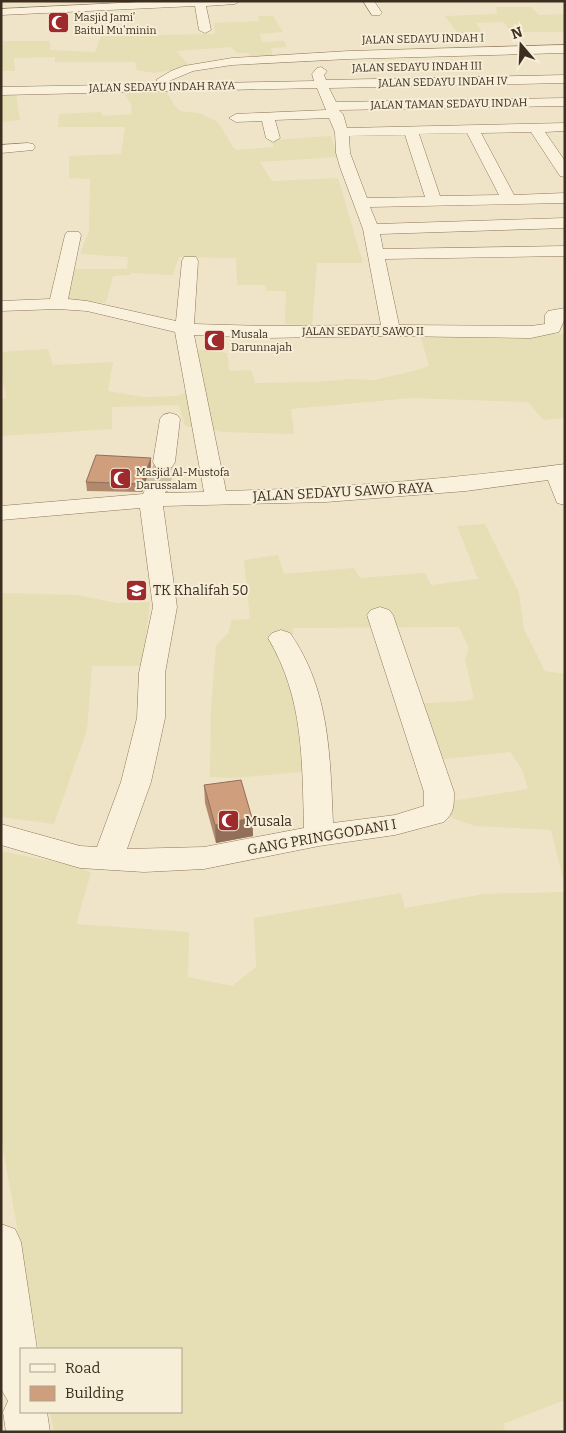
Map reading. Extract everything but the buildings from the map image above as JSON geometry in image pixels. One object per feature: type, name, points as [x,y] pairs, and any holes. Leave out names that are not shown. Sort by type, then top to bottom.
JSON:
[{"type":"street","points":[[1,12],[235,1]]},
{"type":"street","points":[[368,1],[376,13]]},
{"type":"street","points":[[200,3],[205,30]]},
{"type":"street","points":[[528,36],[550,67],[564,81]]},
{"type":"street","points":[[341,41],[348,54]]},
{"type":"street","points":[[151,87],[173,74],[207,65],[348,54],[565,49]]},
{"type":"street","points":[[348,54],[335,68],[318,74],[342,132],[343,152],[347,167],[371,229],[391,330]]},
{"type":"street","name":"JALAN SEDAYU INDAH IV","points":[[322,86],[564,81]]},
{"type":"street","name":"JALAN SEDAYU INDAH RAYA","points":[[1,90],[322,86]]},
{"type":"street","name":"JALAN TAMAN SEDAYU INDAH","points":[[236,118],[334,110],[565,102]]},
{"type":"street","points":[[267,116],[273,138]]},
{"type":"street","points":[[342,132],[565,127]]},
{"type":"street","points":[[536,128],[565,173]]},
{"type":"street","points":[[472,129],[509,200]]},
{"type":"street","points":[[410,130],[434,202]]},
{"type":"street","points":[[1,150],[28,147]]},
{"type":"street","points":[[362,203],[565,198]]},
{"type":"street","points":[[371,229],[565,223]]},
{"type":"street","points":[[58,304],[72,235]]},
{"type":"street","points":[[377,254],[565,250]]},
{"type":"street","points":[[190,261],[184,328],[216,498]]},
{"type":"street","name":"JALAN SEDAYU SAWO II","points":[[1,306],[58,304],[87,306],[184,328],[263,332],[391,330],[541,331],[552,328],[554,315],[565,313]]},
{"type":"street","points":[[164,462],[170,419]]},
{"type":"street","points":[[560,472],[565,498]]},
{"type":"street","name":"JALAN SEDAYU SAWO RAYA","points":[[1,513],[153,495],[216,498],[326,495],[466,484],[560,472]]},
{"type":"street","points":[[108,858],[133,790],[151,718],[152,672],[165,607],[156,550],[153,495]]},
{"type":"street","name":"GANG PRINGGODANI I","points":[[1,834],[80,857],[144,861],[204,858],[319,836],[401,824],[433,815],[439,810],[439,792],[380,615]]},
{"type":"street","points":[[282,638],[298,667],[310,706],[315,734],[314,760],[319,836]]},
{"type":"street","points":[[1,1242],[20,1379]]},
{"type":"street","points":[[25,1413],[28,1432]]},
{"type":"shaded area","points":[[496,7],[531,7],[539,15],[565,14],[565,32],[510,32],[504,22],[476,23],[484,35],[459,35],[445,16],[497,14]]},
{"type":"shaded area","points":[[258,16],[273,16],[283,32],[260,34],[262,42],[284,41],[287,47],[271,48],[273,56],[250,56],[249,53],[237,53],[231,47],[176,51],[191,67],[154,73],[137,70],[135,62],[55,62],[55,57],[14,58],[15,71],[1,71],[1,41],[50,41],[50,50],[95,52],[101,36],[215,34],[214,23],[259,21]]},
{"type":"shaded area","points":[[164,88],[180,111],[199,113],[218,122],[236,150],[273,147],[273,140],[331,136],[337,157],[260,162],[272,181],[337,178],[339,181],[363,263],[317,263],[312,325],[285,324],[286,291],[266,291],[265,285],[237,285],[236,258],[179,257],[173,275],[131,273],[130,275],[113,276],[106,303],[63,301],[75,269],[127,269],[128,257],[80,254],[89,231],[90,179],[69,178],[69,156],[121,154],[125,127],[58,127],[59,114],[101,112],[103,116],[132,114],[131,104],[122,90]]},
{"type":"shaded area","points":[[1,92],[16,92],[20,120],[1,122]]},
{"type":"shaded area","points":[[419,331],[565,334],[565,418],[543,420],[528,402],[412,398],[291,409],[294,434],[222,432],[185,426],[179,405],[112,407],[112,429],[1,436],[1,399],[6,398],[1,370],[1,352],[48,349],[53,365],[113,362],[108,391],[144,397],[177,396],[195,389],[196,374],[181,369],[179,351],[207,350],[227,353],[229,371],[251,370],[255,383],[315,382],[349,379],[375,380],[429,366]]},
{"type":"shaded area","points":[[485,524],[519,593],[524,629],[545,671],[565,674],[565,887],[551,830],[475,826],[452,818],[446,802],[528,789],[522,769],[510,752],[436,760],[409,704],[474,699],[465,659],[469,648],[459,627],[293,628],[294,681],[324,770],[234,778],[210,777],[211,709],[216,646],[229,632],[231,620],[250,619],[244,560],[278,555],[284,574],[354,568],[360,578],[425,573],[431,585],[478,579],[457,526]]},
{"type":"shaded area","points":[[1,593],[77,595],[117,603],[150,602],[142,666],[92,666],[87,730],[54,824],[1,817]]},
{"type":"shaded area","points":[[1,851],[80,867],[91,873],[76,924],[189,932],[188,977],[232,986],[256,967],[254,918],[401,893],[405,908],[484,894],[565,892],[565,1400],[503,1424],[506,1432],[54,1432],[50,1413],[182,1413],[182,1348],[39,1348],[1,1138]]},
{"type":"tunnel","points":[[160,475],[164,462]]},
{"type":"tunnel","points":[[156,489],[161,473]]},
{"type":"place","name":"Masjid Jami' Baitul Mu'minin","points":[[58,23]]},
{"type":"place","name":"Musala Darunnajah","points":[[215,340]]},
{"type":"place","name":"Masjid Al-Mustofa Darussalam","points":[[120,478]]},
{"type":"place","name":"TK Khalifah 50","points":[[137,590]]},
{"type":"place","name":"Musala","points":[[229,821]]}]
